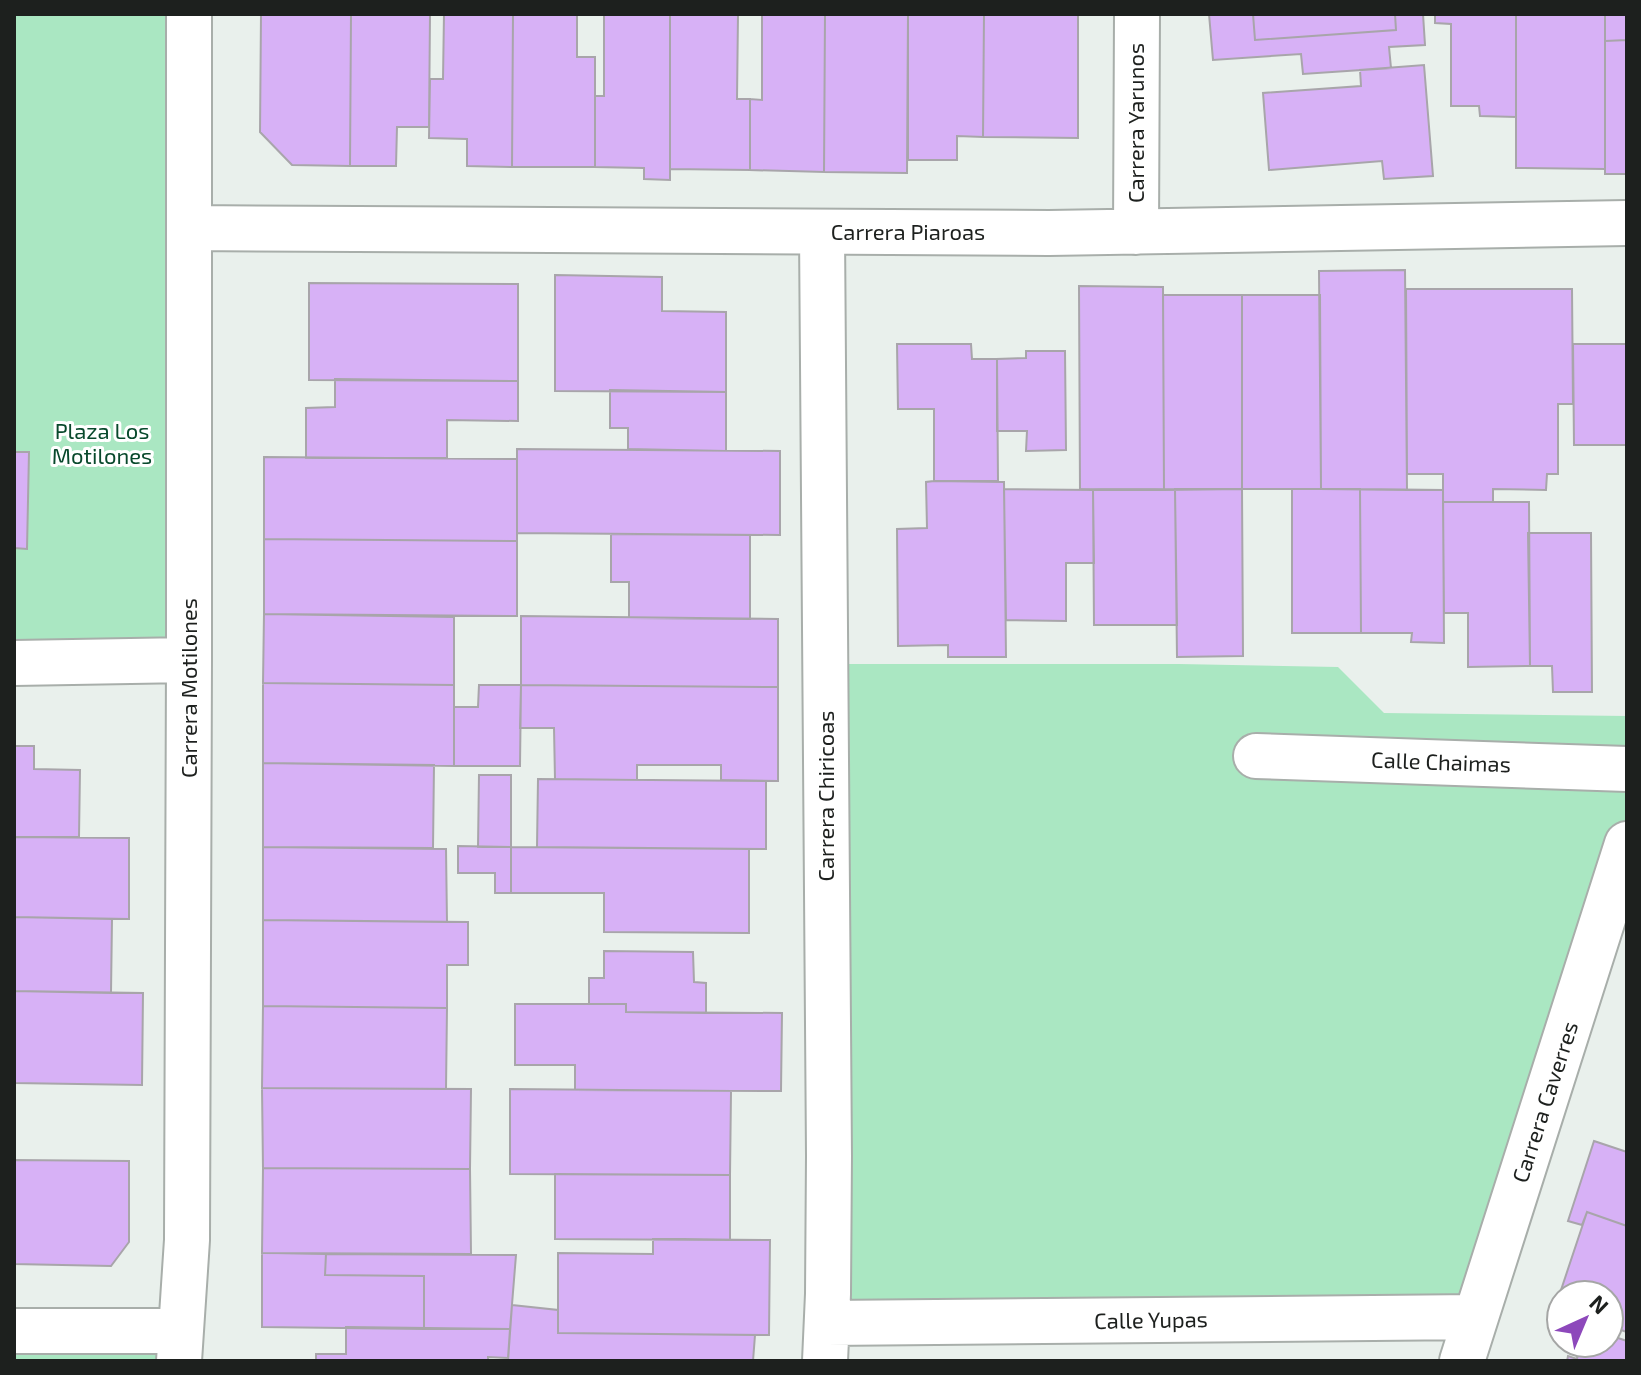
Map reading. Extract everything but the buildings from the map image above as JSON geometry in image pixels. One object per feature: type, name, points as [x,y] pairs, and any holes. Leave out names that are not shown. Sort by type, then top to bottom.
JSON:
[{"type":"street","name":"Carrera Motilones","points":[[180,1346],[187,1224],[189,14]]},
{"type":"street","name":"Carrera Yarunos","points":[[1136,232],[1137,14]]},
{"type":"street","name":"Carrera Piaroas","points":[[189,228],[1136,232],[1627,223]]},
{"type":"street","name":"Carrera Chiricoas","points":[[822,232],[829,1140],[826,1342]]},
{"type":"street","points":[[14,663],[189,660]]},
{"type":"street","name":"Calle Chaimas","points":[[1256,756],[1627,769]]},
{"type":"street","name":"Carrera Caverres","points":[[1462,1361],[1627,844]]},
{"type":"street","name":"Calle Yupas","points":[[826,1342],[1476,1317]]},
{"type":"street","points":[[14,1331],[180,1346]]},
{"type":"green space","name":"Plaza Los Motilones","points":[[14,14],[189,14],[189,660],[14,663]]},
{"type":"green space","points":[[823,664],[1338,667],[1384,713],[1627,716],[1627,844],[1476,1317],[827,1323]]},
{"type":"green space","points":[[14,1331],[181,1331],[179,1361],[14,1361]]}]
